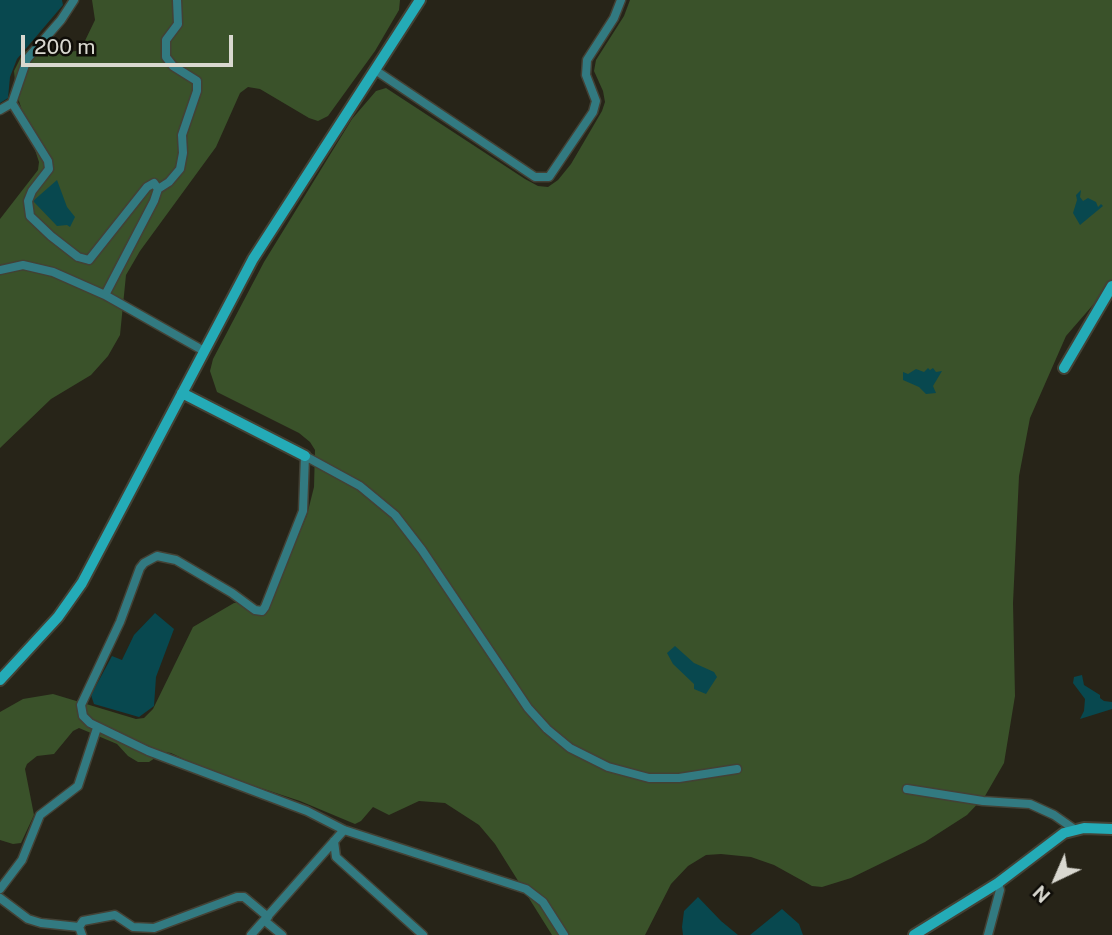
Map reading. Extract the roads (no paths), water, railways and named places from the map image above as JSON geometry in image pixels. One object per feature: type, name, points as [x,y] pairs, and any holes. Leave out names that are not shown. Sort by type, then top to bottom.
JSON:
[{"type":"street","points":[[0,110],[12,103],[27,59],[61,20],[74,0]]},
{"type":"street","points":[[105,295],[154,201],[158,188],[169,182],[180,169],[182,135],[197,91],[197,81],[173,66],[166,57],[166,40],[178,24],[177,0]]},
{"type":"street","points":[[0,680],[58,617],[82,583],[262,243],[420,0]]},
{"type":"street","points":[[374,70],[535,177],[549,177],[593,112],[596,101],[586,75],[587,60],[614,18],[621,0]]},
{"type":"street","points":[[12,103],[48,160],[49,169],[32,191],[28,201],[30,216],[78,257],[89,260],[147,187],[154,183],[158,188]]},
{"type":"street","points":[[0,270],[23,265],[53,272],[105,295],[204,351]]},
{"type":"street","points":[[1064,368],[1112,286]]},
{"type":"street","points":[[182,393],[360,486],[395,515],[422,550],[528,708],[569,748],[608,767],[649,778],[678,778],[737,769]]},
{"type":"street","points":[[305,456],[303,511],[262,611],[255,610],[176,560],[157,556],[149,559],[140,568],[120,622],[81,705],[83,716],[97,728],[148,751],[307,811],[344,830],[526,889],[543,902],[564,935]]},
{"type":"street","points":[[0,889],[22,860],[40,815],[78,786],[97,728]]},
{"type":"street","points":[[907,789],[983,801],[1030,804],[1054,815],[1074,829]]},
{"type":"street","points":[[914,935],[998,883],[1047,844],[1074,829],[1112,829]]},
{"type":"street","points":[[251,935],[344,830]]},
{"type":"street","points":[[334,841],[336,857],[423,935]]},
{"type":"street","points":[[988,935],[1000,890],[998,883]]},
{"type":"street","points":[[0,898],[28,919],[81,931],[83,921],[116,915],[133,927],[154,928],[237,897],[248,899],[282,935]]},
{"type":"water","points":[[0,0],[62,0],[63,5],[17,59],[10,77],[8,98],[0,103]]},
{"type":"water","points":[[57,180],[67,207],[75,217],[70,227],[57,226],[33,201]]},
{"type":"water","points":[[1081,190],[1080,197],[1083,201],[1088,198],[1096,202],[1098,207],[1101,204],[1103,206],[1080,225],[1073,213],[1076,195]]},
{"type":"water","points":[[933,368],[936,372],[942,371],[933,386],[936,393],[926,394],[919,387],[903,380],[903,372],[908,374],[916,369],[924,372]]},
{"type":"water","points":[[155,613],[174,629],[156,677],[154,706],[139,717],[94,704],[91,695],[112,656],[122,660],[134,635]]},
{"type":"water","points":[[675,646],[694,663],[714,672],[717,677],[706,694],[694,689],[694,684],[673,664],[667,653]]},
{"type":"water","points":[[1082,675],[1084,685],[1100,695],[1104,701],[1112,702],[1112,709],[1080,719],[1085,699],[1073,683],[1074,677]]},
{"type":"water","points":[[698,897],[738,935],[683,935],[684,911]]},
{"type":"water","points":[[782,909],[799,924],[803,935],[750,935]]}]
